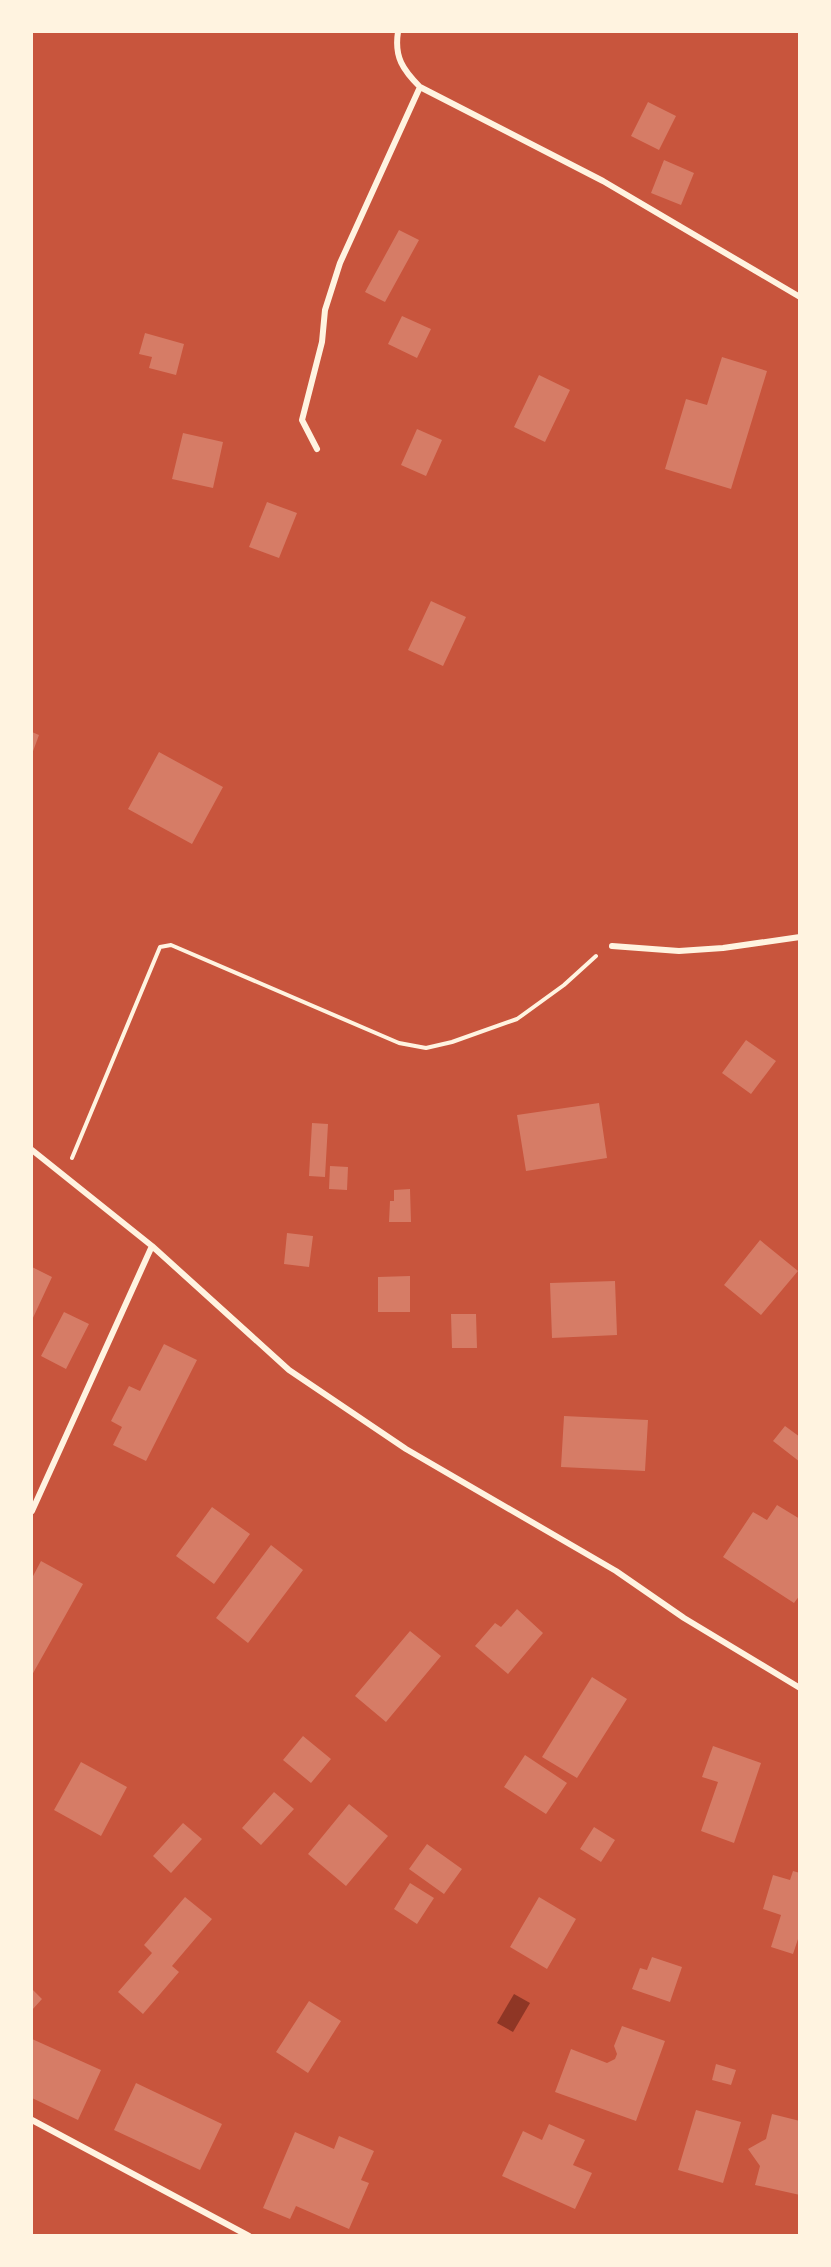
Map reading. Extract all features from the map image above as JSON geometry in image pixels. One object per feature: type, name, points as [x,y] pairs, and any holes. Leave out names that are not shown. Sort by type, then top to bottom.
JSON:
[{"type":"street","points":[[398,32],[396,47],[405,72],[420,87],[603,181],[800,297]]},
{"type":"street","points":[[317,449],[302,420],[322,342],[325,310],[340,263],[420,87]]},
{"type":"street","points":[[612,946],[679,951],[723,948],[800,937]]},
{"type":"street","points":[[32,1150],[152,1246],[289,1370],[406,1449],[616,1571],[684,1618],[800,1688]]},
{"type":"street","points":[[32,1511],[152,1246]]},
{"type":"street","points":[[32,2120],[249,2235]]},
{"type":"path","points":[[64,1176],[159,947],[171,945],[399,1043],[426,1048],[452,1042],[517,1019],[564,985],[596,956],[612,946]]},
{"type":"shaded area","points":[[514,1994],[530,2003],[513,2032],[497,2023]]},
{"type":"building","points":[[648,102],[676,116],[659,150],[631,136]]},
{"type":"building","points":[[664,160],[694,173],[681,205],[651,193]]},
{"type":"building","points":[[399,230],[419,240],[385,302],[365,292]]},
{"type":"building","points":[[402,316],[431,329],[417,358],[388,344]]},
{"type":"building","points":[[145,333],[184,344],[176,375],[149,368],[152,357],[139,354]]},
{"type":"building","points":[[722,357],[767,371],[731,489],[665,469],[686,399],[707,405]]},
{"type":"building","points":[[539,375],[570,390],[545,442],[514,427]]},
{"type":"building","points":[[417,429],[442,440],[426,476],[401,465]]},
{"type":"building","points":[[183,433],[223,442],[213,488],[172,479]]},
{"type":"building","points":[[267,502],[297,513],[279,558],[249,547]]},
{"type":"building","points":[[431,601],[466,617],[443,666],[408,650]]},
{"type":"building","points":[[32,732],[39,735],[32,754]]},
{"type":"building","points":[[159,752],[223,787],[192,844],[128,809]]},
{"type":"building","points":[[746,1040],[776,1061],[751,1094],[722,1073]]},
{"type":"building","points":[[599,1103],[607,1158],[526,1171],[517,1115]]},
{"type":"building","points":[[312,1123],[328,1124],[325,1177],[309,1176]]},
{"type":"building","points":[[330,1166],[348,1167],[347,1190],[329,1189]]},
{"type":"building","points":[[410,1189],[411,1222],[389,1222],[390,1201],[394,1201],[394,1190]]},
{"type":"building","points":[[287,1233],[313,1236],[309,1267],[284,1264]]},
{"type":"building","points":[[760,1240],[798,1271],[761,1315],[724,1285]]},
{"type":"building","points":[[32,1267],[52,1277],[32,1320]]},
{"type":"building","points":[[410,1276],[410,1312],[378,1312],[378,1277]]},
{"type":"building","points":[[615,1281],[617,1335],[552,1338],[550,1283]]},
{"type":"building","points":[[64,1312],[89,1324],[66,1369],[41,1356]]},
{"type":"building","points":[[451,1314],[476,1314],[477,1348],[452,1348]]},
{"type":"building","points":[[164,1344],[197,1360],[146,1461],[113,1445],[122,1427],[111,1421],[129,1386],[140,1391]]},
{"type":"building","points":[[564,1416],[648,1420],[645,1471],[561,1467]]},
{"type":"building","points":[[785,1426],[800,1437],[800,1462],[773,1441]]},
{"type":"building","points":[[777,1505],[800,1519],[800,1595],[794,1603],[723,1557],[753,1512],[767,1520]]},
{"type":"building","points":[[212,1507],[250,1534],[214,1584],[176,1556]]},
{"type":"building","points":[[271,1545],[303,1570],[248,1643],[216,1618]]},
{"type":"building","points":[[41,1561],[83,1584],[32,1675],[32,1578]]},
{"type":"building","points":[[517,1609],[543,1633],[508,1674],[475,1646],[495,1623],[501,1627]]},
{"type":"building","points":[[410,1631],[441,1656],[386,1722],[355,1696]]},
{"type":"building","points":[[592,1677],[627,1699],[577,1778],[542,1757]]},
{"type":"building","points":[[303,1736],[331,1759],[311,1783],[283,1760]]},
{"type":"building","points":[[713,1746],[761,1763],[734,1843],[701,1831],[718,1782],[702,1777]]},
{"type":"building","points":[[525,1755],[567,1783],[546,1814],[504,1787]]},
{"type":"building","points":[[81,1762],[127,1787],[101,1836],[54,1810]]},
{"type":"building","points":[[274,1792],[294,1809],[261,1845],[242,1828]]},
{"type":"building","points":[[349,1804],[388,1836],[346,1886],[308,1854]]},
{"type":"building","points":[[183,1823],[202,1839],[171,1873],[153,1856]]},
{"type":"building","points":[[594,1827],[615,1840],[601,1862],[580,1849]]},
{"type":"building","points":[[427,1844],[462,1869],[444,1894],[409,1869]]},
{"type":"building","points":[[793,1871],[800,1873],[800,1933],[793,1954],[771,1947],[781,1915],[763,1909],[773,1875],[790,1880]]},
{"type":"building","points":[[410,1883],[434,1898],[417,1924],[394,1909]]},
{"type":"building","points":[[185,1897],[212,1919],[172,1966],[179,1972],[143,2014],[118,1992],[152,1953],[144,1945]]},
{"type":"building","points":[[539,1897],[576,1919],[547,1969],[510,1947]]},
{"type":"building","points":[[652,1957],[682,1967],[670,2002],[632,1989],[640,1968],[647,1970]]},
{"type":"building","points":[[32,1989],[42,1999],[32,2010]]},
{"type":"building","points":[[309,2001],[341,2021],[308,2073],[276,2052]]},
{"type":"building","points":[[622,2026],[665,2041],[636,2121],[555,2092],[571,2049],[607,2063],[615,2059],[617,2054],[614,2046]]},
{"type":"building","points":[[32,2039],[101,2070],[78,2120],[32,2098]]},
{"type":"building","points":[[716,2064],[736,2070],[731,2085],[712,2080]]},
{"type":"building","points":[[136,2083],[222,2124],[200,2170],[114,2130]]},
{"type":"building","points":[[696,2110],[741,2122],[723,2183],[678,2170]]},
{"type":"building","points":[[772,2114],[800,2121],[800,2195],[755,2185],[760,2166],[748,2149],[766,2139]]},
{"type":"building","points":[[549,2124],[585,2140],[573,2165],[592,2173],[575,2209],[502,2176],[523,2131],[542,2140]]},
{"type":"building","points":[[295,2132],[334,2149],[339,2136],[374,2151],[361,2180],[369,2183],[349,2229],[296,2206],[290,2219],[263,2208]]}]
